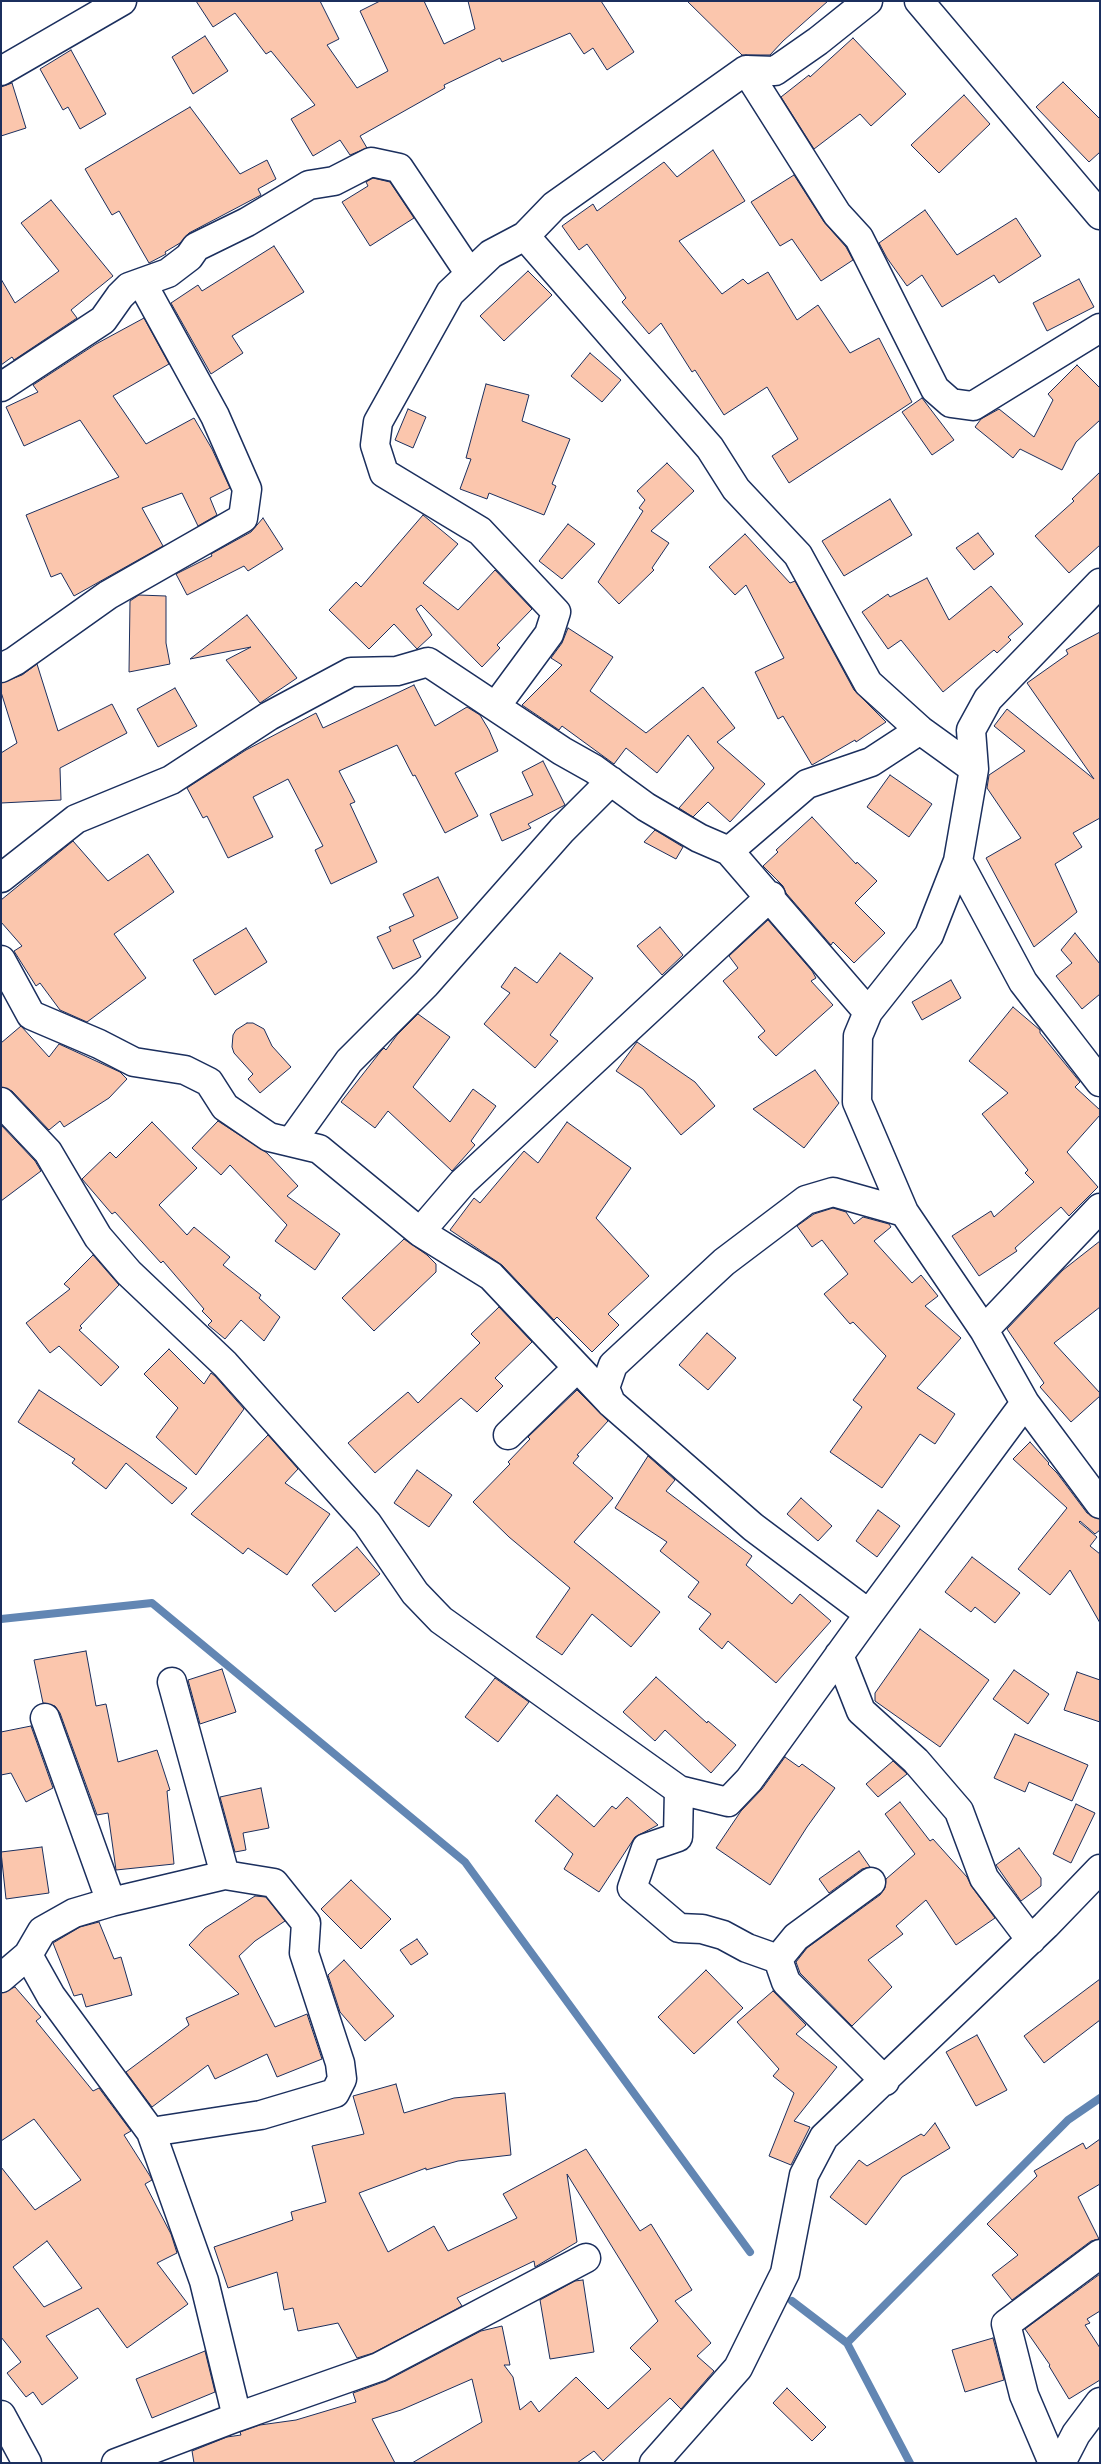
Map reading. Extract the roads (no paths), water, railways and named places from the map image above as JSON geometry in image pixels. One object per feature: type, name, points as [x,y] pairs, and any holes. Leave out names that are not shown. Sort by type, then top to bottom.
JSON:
[{"type":"street","points":[[1,71],[122,1]]},
{"type":"street","points":[[496,706],[549,634],[556,612],[480,531],[384,473],[375,445],[378,422],[450,293],[491,254],[525,236],[554,206],[746,70],[775,71],[818,41],[868,1]]},
{"type":"street","points":[[924,3],[1100,215]]},
{"type":"street","points":[[746,70],[837,214],[858,238],[935,389],[951,403],[972,406],[1100,328]]},
{"type":"street","points":[[1,387],[103,320],[129,287],[168,273],[189,257],[196,247],[247,222],[309,185],[334,181],[371,162],[399,168],[470,274]]},
{"type":"street","points":[[525,236],[710,448],[736,489],[798,555],[868,683],[920,730],[974,769]]},
{"type":"street","points":[[1,668],[15,661],[108,595],[243,518],[247,489],[215,416],[142,283]]},
{"type":"street","points":[[1098,589],[988,699],[971,730],[974,769],[958,861],[929,935],[868,1012],[858,1036],[857,1102],[904,1212],[984,1330],[1025,1403],[1100,1504]]},
{"type":"street","points":[[1,878],[76,819],[171,780],[269,716],[351,672],[397,671],[428,662],[611,781],[646,808],[699,838],[729,850],[740,866],[771,896],[868,1012]]},
{"type":"street","points":[[729,850],[807,784],[871,762],[920,730]]},
{"type":"street","points":[[291,1142],[349,1061],[426,984],[562,830],[611,781]]},
{"type":"street","points":[[958,861],[1022,982],[1100,1082]]},
{"type":"street","points":[[420,1232],[470,1176],[771,896]]},
{"type":"street","points":[[1,960],[31,1015],[99,1044],[134,1062],[185,1070],[209,1082],[225,1107],[269,1137],[319,1149],[420,1232],[491,1276],[611,1403],[754,1527],[869,1614]]},
{"type":"street","points":[[1,1102],[48,1152],[98,1237],[129,1273],[175,1314],[232,1371],[367,1523],[415,1593],[441,1620],[679,1790],[728,1802],[749,1780],[1025,1403]]},
{"type":"street","points":[[611,1403],[605,1388],[613,1366],[724,1262],[806,1200],[833,1192],[904,1212]]},
{"type":"street","points":[[984,1330],[1100,1208]]},
{"type":"street","points":[[508,1435],[577,1368]]},
{"type":"street","points":[[839,1655],[861,1711],[916,1761],[959,1811],[984,1878],[1030,1940]]},
{"type":"street","points":[[172,1682],[225,1875]]},
{"type":"street","points":[[45,1718],[111,1902]]},
{"type":"street","points":[[679,1790],[678,1837],[646,1848],[632,1888],[679,1928],[702,1929],[723,1935],[747,1948],[778,1959]]},
{"type":"street","points":[[654,2463],[738,2368],[785,2273],[804,2175],[824,2137],[885,2081],[1100,1869]]},
{"type":"street","points":[[1,1978],[28,1955],[42,1931],[74,1913],[111,1902],[225,1875],[274,1883],[306,1923],[304,1953],[340,2063],[342,2079],[335,2093],[261,2115],[151,2132]]},
{"type":"street","points":[[778,1959],[796,1937],[871,1882]]},
{"type":"street","points":[[28,1955],[51,1996],[151,2132],[204,2281],[237,2417]]},
{"type":"street","points":[[778,1959],[786,1982],[885,2081]]},
{"type":"street","points":[[1053,2463],[1024,2395],[1006,2324],[1100,2254]]},
{"type":"street","points":[[116,2463],[237,2417],[379,2367],[586,2258]]},
{"type":"street","points":[[1061,2463],[1076,2434],[1100,2402]]},
{"type":"street","points":[[1,2415],[27,2463]]},
{"type":"waterway","points":[[1,1619],[152,1603],[465,1862],[750,2252]]},
{"type":"waterway","points":[[847,2343],[1068,2120],[1100,2098]]},
{"type":"waterway","points":[[792,2301],[847,2343],[910,2463]]}]
